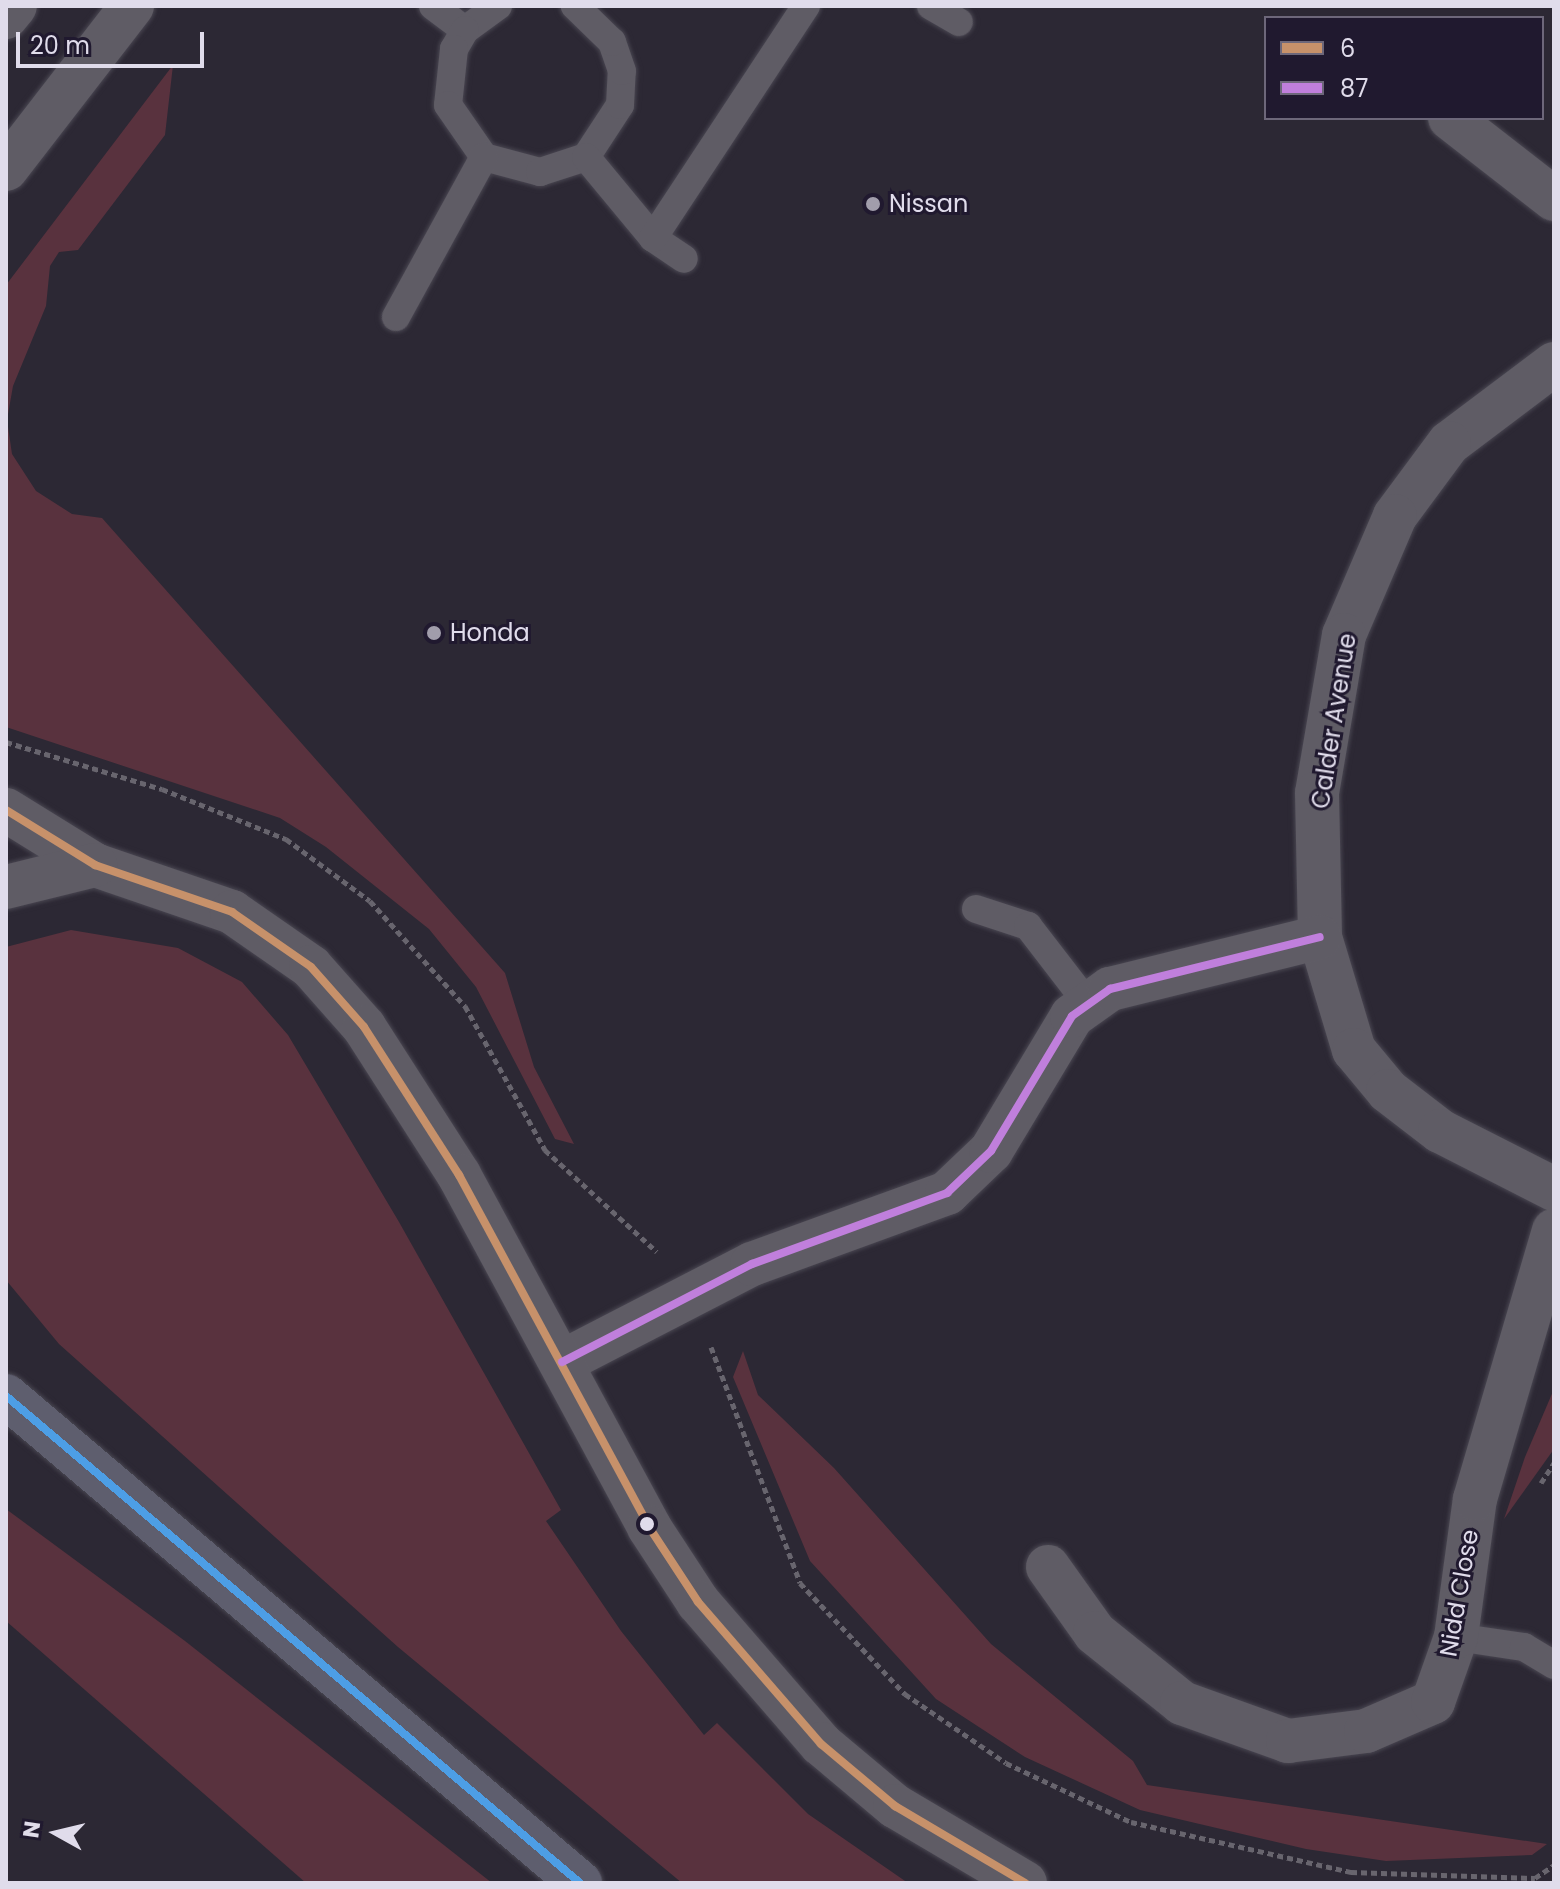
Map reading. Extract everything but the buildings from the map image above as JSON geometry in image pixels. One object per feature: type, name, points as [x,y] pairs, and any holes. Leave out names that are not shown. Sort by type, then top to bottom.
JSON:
[{"type":"highway","points":[[11,1408],[580,1883]]},
{"type":"street","points":[[6,17],[15,6]]},
{"type":"street","points":[[6,169],[132,6]]},
{"type":"street","points":[[1453,120],[1554,199]]},
{"type":"street","name":"Calder Avenue","points":[[1554,364],[1449,443],[1395,516],[1344,635],[1317,793],[1320,937],[1354,1050],[1388,1091],[1440,1131],[1554,1189]]},
{"type":"street","points":[[6,810],[95,865],[232,912],[311,967],[364,1027],[444,1151],[562,1362],[649,1527],[751,1668],[821,1744],[895,1806],[1025,1883]]},
{"type":"street","points":[[6,887],[95,865]]},
{"type":"street","points":[[562,1362],[752,1264],[947,1193],[991,1151],[1072,1016],[1088,1004],[1160,972],[1320,937]]},
{"type":"street","name":"Nidd Close","points":[[1048,1567],[1095,1633],[1182,1703],[1288,1741],[1366,1731],[1433,1702],[1456,1637],[1475,1499],[1554,1230]]},
{"type":"lane","points":[[433,6],[465,30]]},
{"type":"lane","points":[[498,6],[465,30],[447,75],[448,105],[484,157],[540,172],[586,157],[620,105],[622,71],[612,42],[575,6]]},
{"type":"lane","points":[[653,238],[806,6]]},
{"type":"lane","points":[[931,6],[959,22]]},
{"type":"lane","points":[[396,317],[484,157]]},
{"type":"lane","points":[[586,157],[653,238],[684,259]]},
{"type":"lane","points":[[976,909],[1028,926],[1088,1004]]},
{"type":"lane","points":[[1456,1637],[1524,1647],[1554,1665]]},
{"type":"path","points":[[1350,1883],[1351,1872],[1535,1878],[1554,1865]]},
{"type":"shaded area","points":[[173,65],[165,135],[78,250],[59,252],[50,266],[46,306],[13,386],[7,420],[12,454],[36,491],[72,514],[102,518],[505,973],[534,1067],[574,1144],[555,1139],[476,987],[429,929],[326,847],[280,818],[6,727],[6,285]]},
{"type":"shaded area","points":[[71,930],[178,948],[242,982],[288,1035],[399,1222],[561,1510],[546,1521],[621,1631],[704,1735],[717,1723],[808,1814],[908,1883],[682,1883],[398,1647],[59,1344],[6,1280],[6,947]]},
{"type":"shaded area","points":[[743,1351],[758,1395],[834,1468],[991,1644],[1133,1761],[1147,1785],[1547,1844],[1532,1855],[1386,1861],[1306,1849],[1140,1810],[1025,1757],[936,1699],[810,1561],[733,1377]]},
{"type":"shaded area","points":[[1554,1389],[1554,1449],[1504,1519],[1525,1457]]},
{"type":"shaded area","points":[[6,1509],[185,1641],[492,1883],[306,1883],[6,1621]]},
{"type":"transit line","name":"6","points":[[6,810],[95,865],[232,912],[311,967],[364,1027],[459,1175],[649,1527],[698,1602],[821,1744],[895,1806],[1025,1883]]},
{"type":"transit line","name":"87","points":[[562,1362],[752,1264],[947,1193],[991,1151],[1072,1016],[1110,989],[1320,937]]},
{"type":"transit line","points":[[6,1396],[580,1883]]},
{"type":"place","name":"Nissan","points":[[873,204]]},
{"type":"place","name":"Honda","points":[[434,633]]}]
